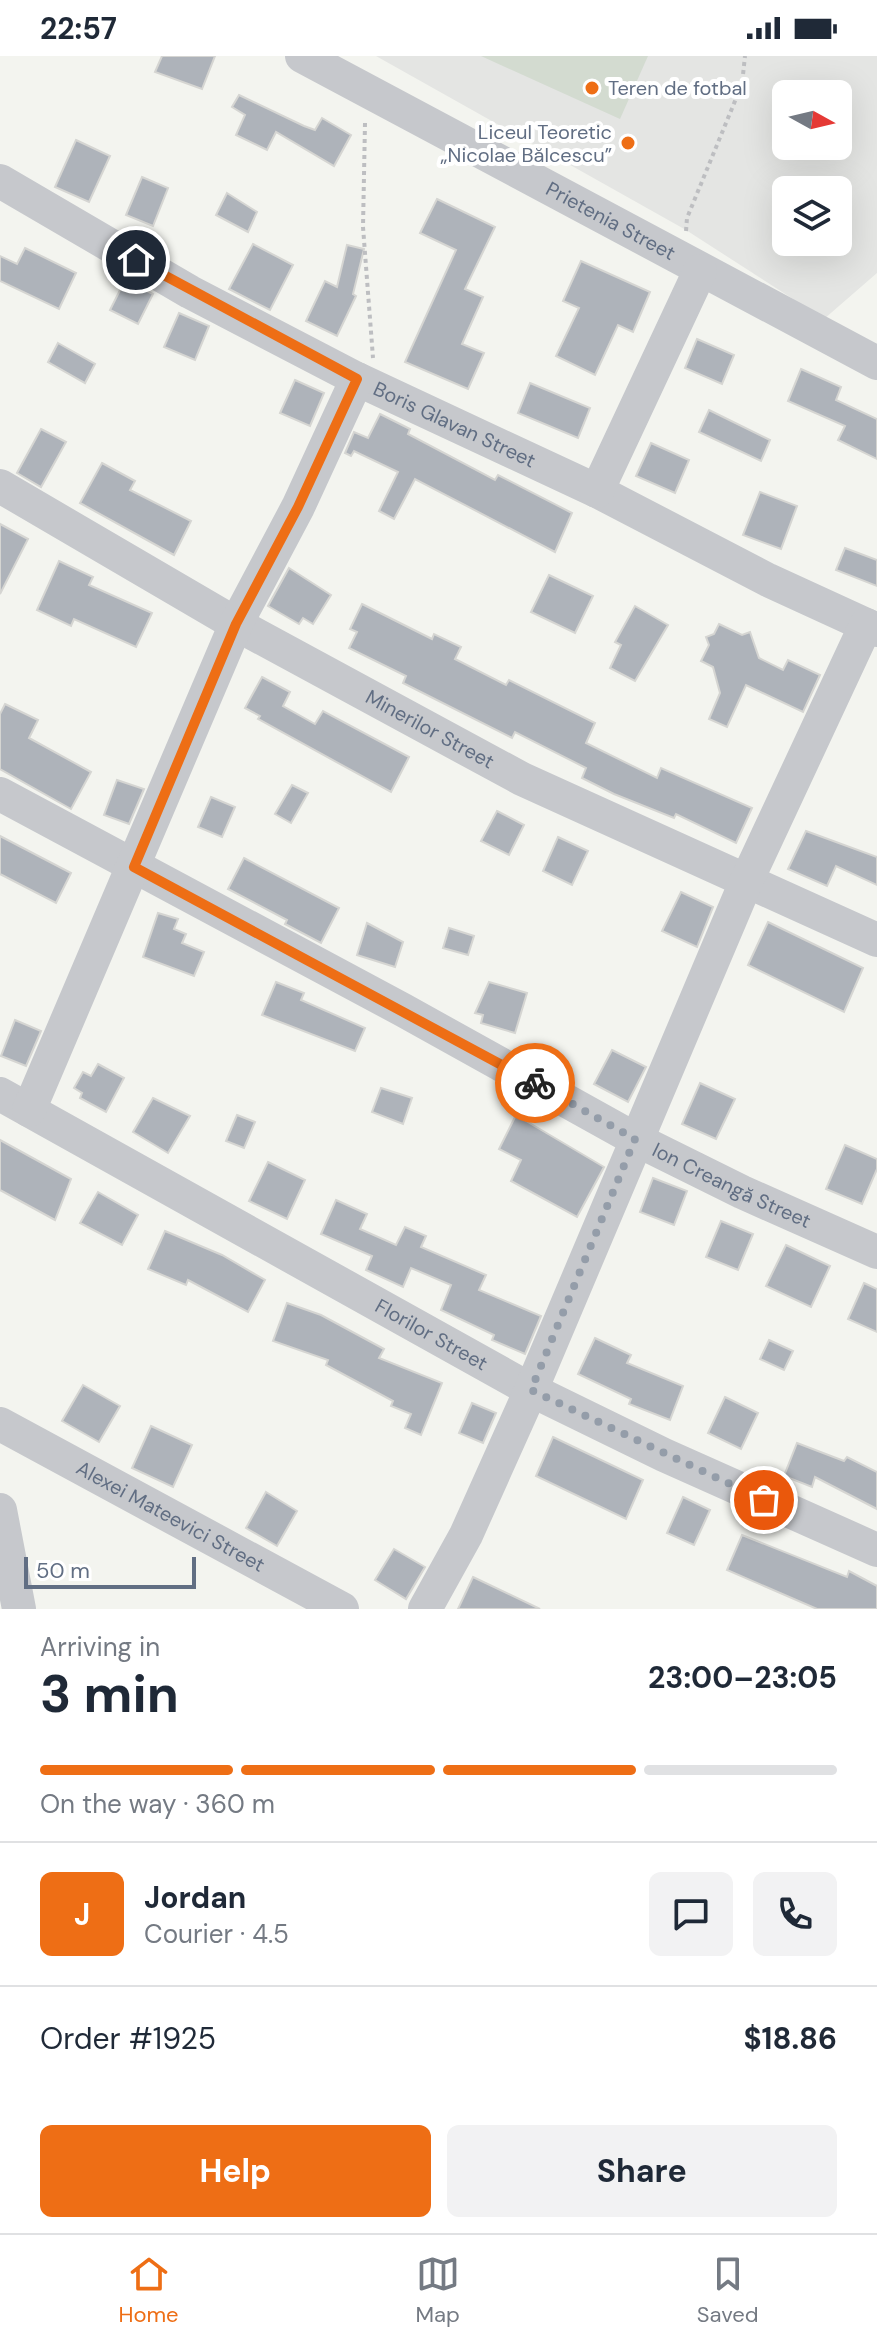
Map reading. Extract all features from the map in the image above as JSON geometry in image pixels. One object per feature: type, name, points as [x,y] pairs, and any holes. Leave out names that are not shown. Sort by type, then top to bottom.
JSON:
[{"type":"street","name":"Prietenia Street","points":[[302,56],[366,93],[877,363]]},
{"type":"street","name":"Boris Glavan Street","points":[[0,181],[190,292],[364,382],[597,491],[768,580],[871,628]]},
{"type":"street","points":[[597,491],[700,271]]},
{"type":"street","points":[[15,1102],[134,867],[236,624],[364,382]]},
{"type":"street","name":"Minerilor Street","points":[[0,486],[236,624],[522,779],[877,940]]},
{"type":"street","points":[[425,1609],[466,1535],[531,1390],[746,882],[871,628]]},
{"type":"street","name":"Ion Creangă Street","points":[[0,794],[635,1139],[742,1192],[877,1252]]},
{"type":"street","name":"Florilor Street","points":[[15,1102],[531,1390],[664,1455],[877,1550]]},
{"type":"street","name":"Alexei Mateevici Street","points":[[0,1424],[342,1609]]},
{"type":"street","points":[[0,1510],[19,1609]]},
{"type":"path","points":[[700,271],[686,245],[687,218],[742,84],[745,56]]},
{"type":"path","points":[[364,382],[373,336],[363,227],[366,93]]},
{"type":"shaded area","points":[[376,56],[877,56],[877,273],[824,319],[686,230]]},
{"type":"shaded area","name":"Teren de fotbal","points":[[481,56],[648,56],[620,119]]},
{"type":"building","points":[[162,56],[215,56],[202,89],[155,72]]},
{"type":"building","points":[[239,95],[315,130],[322,118],[351,135],[334,166],[276,132],[267,150],[236,135],[245,115],[232,107]]},
{"type":"building","points":[[76,140],[110,156],[89,202],[55,187]]},
{"type":"building","points":[[142,177],[168,188],[153,226],[126,215]]},
{"type":"building","points":[[227,193],[257,212],[248,232],[216,215]]},
{"type":"building","points":[[437,199],[495,227],[465,289],[483,297],[462,344],[484,353],[468,389],[405,362],[456,250],[420,233]]},
{"type":"building","points":[[253,244],[293,265],[270,310],[229,289]]},
{"type":"building","points":[[347,245],[364,249],[353,294],[356,296],[337,336],[306,321],[325,281],[337,287]]},
{"type":"building","points":[[25,248],[76,273],[59,309],[0,281],[0,256],[17,264]]},
{"type":"building","points":[[581,261],[650,292],[633,332],[618,325],[595,375],[556,356],[579,308],[563,301]]},
{"type":"building","points":[[125,280],[153,294],[138,324],[110,310]]},
{"type":"building","points":[[179,313],[209,326],[195,360],[164,347]]},
{"type":"building","points":[[697,339],[734,355],[722,384],[685,368]]},
{"type":"building","points":[[58,343],[95,364],[85,383],[48,362]]},
{"type":"building","points":[[801,369],[841,387],[836,400],[877,419],[877,459],[838,440],[845,426],[788,401]]},
{"type":"building","points":[[295,380],[324,393],[310,426],[280,413]]},
{"type":"building","points":[[530,383],[590,408],[578,438],[518,413]]},
{"type":"building","points":[[709,410],[770,440],[761,461],[699,432]]},
{"type":"building","points":[[380,414],[410,429],[408,434],[495,480],[498,475],[572,513],[555,552],[415,479],[394,519],[379,511],[398,472],[354,451],[351,456],[345,453],[354,432],[368,438]]},
{"type":"building","points":[[41,429],[66,442],[41,487],[17,473]]},
{"type":"building","points":[[651,443],[689,460],[675,493],[636,476]]},
{"type":"building","points":[[102,463],[135,481],[130,490],[191,521],[174,555],[80,503]]},
{"type":"building","points":[[760,492],[797,506],[781,549],[743,535]]},
{"type":"building","points":[[0,524],[28,539],[0,594]]},
{"type":"building","points":[[845,548],[877,560],[877,586],[836,570]]},
{"type":"building","points":[[59,561],[93,577],[89,585],[152,613],[136,647],[74,619],[71,626],[37,610]]},
{"type":"building","points":[[289,568],[331,595],[313,624],[303,618],[299,624],[268,606]]},
{"type":"building","points":[[549,575],[593,596],[575,633],[531,612]]},
{"type":"building","points":[[362,604],[432,639],[434,634],[461,647],[455,659],[506,685],[509,680],[595,723],[586,743],[657,778],[661,768],[752,808],[736,843],[676,814],[674,818],[614,794],[582,778],[586,768],[515,732],[512,738],[403,683],[406,676],[349,648],[357,632],[350,629]]},
{"type":"building","points":[[635,606],[668,625],[635,681],[610,668],[621,645],[615,642]]},
{"type":"building","points":[[719,624],[742,635],[750,632],[759,658],[783,670],[788,660],[820,675],[803,712],[746,685],[727,727],[709,719],[720,693],[713,667],[701,661],[709,645],[706,637],[714,634]]},
{"type":"building","points":[[262,677],[290,692],[283,706],[315,724],[323,711],[409,757],[391,792],[258,719],[260,716],[245,708]]},
{"type":"building","points":[[5,704],[38,720],[29,738],[91,772],[71,809],[0,769],[0,714]]},
{"type":"building","points":[[117,780],[144,789],[129,824],[104,815]]},
{"type":"building","points":[[292,785],[308,793],[291,823],[275,814]]},
{"type":"building","points":[[211,797],[235,807],[222,837],[198,827]]},
{"type":"building","points":[[497,811],[524,825],[509,855],[481,841]]},
{"type":"building","points":[[806,831],[877,857],[877,885],[836,866],[827,886],[788,869]]},
{"type":"building","points":[[0,836],[71,873],[56,903],[0,874]]},
{"type":"building","points":[[558,837],[588,851],[572,885],[543,871]]},
{"type":"building","points":[[244,858],[339,908],[321,943],[285,924],[287,920],[228,889]]},
{"type":"building","points":[[681,892],[713,907],[697,947],[662,931]]},
{"type":"building","points":[[158,913],[178,919],[174,929],[186,934],[182,943],[204,952],[194,976],[143,957]]},
{"type":"building","points":[[768,922],[863,968],[844,1012],[748,965]]},
{"type":"building","points":[[367,923],[403,942],[395,967],[357,955]]},
{"type":"building","points":[[449,928],[474,936],[468,955],[443,948]]},
{"type":"building","points":[[276,982],[304,993],[301,1000],[365,1028],[355,1051],[262,1015]]},
{"type":"building","points":[[489,982],[527,993],[515,1033],[481,1023],[483,1015],[475,1013]]},
{"type":"building","points":[[15,1020],[41,1031],[26,1066],[1,1056]]},
{"type":"building","points":[[612,1050],[646,1067],[628,1102],[594,1084]]},
{"type":"building","points":[[98,1064],[124,1078],[106,1112],[80,1098],[82,1093],[74,1088],[83,1072],[91,1076]]},
{"type":"building","points":[[700,1083],[735,1099],[716,1139],[682,1124]]},
{"type":"building","points":[[381,1088],[412,1098],[403,1124],[372,1112]]},
{"type":"building","points":[[153,1098],[190,1116],[168,1153],[133,1132]]},
{"type":"building","points":[[237,1115],[255,1122],[244,1148],[226,1141]]},
{"type":"building","points":[[516,1115],[604,1167],[577,1217],[511,1181],[521,1160],[499,1149]]},
{"type":"building","points":[[0,1140],[71,1179],[55,1220],[0,1190]]},
{"type":"building","points":[[845,1145],[877,1159],[877,1169],[862,1204],[826,1189]]},
{"type":"building","points":[[268,1162],[305,1180],[287,1219],[249,1201]]},
{"type":"building","points":[[653,1178],[687,1191],[674,1225],[640,1212]]},
{"type":"building","points":[[98,1192],[138,1215],[122,1245],[80,1223]]},
{"type":"building","points":[[336,1200],[367,1214],[360,1229],[396,1245],[405,1227],[426,1236],[421,1247],[486,1275],[479,1290],[541,1316],[525,1354],[492,1340],[494,1335],[441,1310],[451,1285],[411,1268],[403,1287],[366,1270],[372,1256],[321,1234]]},
{"type":"building","points":[[721,1221],[753,1234],[738,1270],[706,1257]]},
{"type":"building","points":[[165,1231],[222,1255],[265,1280],[248,1312],[188,1280],[186,1285],[148,1269]]},
{"type":"building","points":[[786,1245],[830,1266],[811,1307],[766,1286]]},
{"type":"building","points":[[864,1283],[877,1289],[877,1332],[848,1319]]},
{"type":"building","points":[[287,1303],[321,1315],[384,1349],[379,1358],[442,1383],[421,1435],[405,1428],[411,1414],[391,1406],[393,1401],[326,1365],[328,1360],[273,1341]]},
{"type":"building","points":[[595,1338],[631,1355],[627,1363],[683,1386],[670,1420],[629,1404],[631,1399],[578,1374]]},
{"type":"building","points":[[769,1340],[793,1351],[784,1370],[760,1359]]},
{"type":"building","points":[[83,1385],[120,1406],[99,1442],[62,1421]]},
{"type":"building","points":[[725,1397],[758,1413],[741,1449],[708,1433]]},
{"type":"building","points":[[472,1403],[496,1413],[483,1443],[459,1433]]},
{"type":"building","points":[[151,1426],[192,1445],[173,1487],[132,1468]]},
{"type":"building","points":[[553,1437],[643,1480],[626,1519],[536,1476]]},
{"type":"building","points":[[797,1443],[844,1461],[847,1457],[877,1472],[877,1509],[815,1477],[812,1487],[784,1476]]},
{"type":"building","points":[[266,1492],[297,1511],[277,1546],[246,1528]]},
{"type":"building","points":[[683,1497],[710,1510],[694,1545],[667,1533]]},
{"type":"building","points":[[742,1535],[847,1577],[849,1571],[877,1586],[877,1609],[817,1609],[727,1570]]},
{"type":"building","points":[[394,1549],[425,1567],[406,1599],[375,1580]]},
{"type":"building","points":[[473,1577],[540,1609],[458,1609]]},
{"type":"way so far","points":[[535,1083],[635,1139],[531,1390],[764,1500]]},
{"type":"place","name":"Teren de fotbal","points":[[592,88]]},
{"type":"place","name":"Liceul Teoretic „Nicolae Bălcescu”","points":[[628,143]]},
{"type":"route","points":[[136,260],[190,292],[357,379],[298,507],[236,624],[185,738],[134,867],[535,1083]]}]
